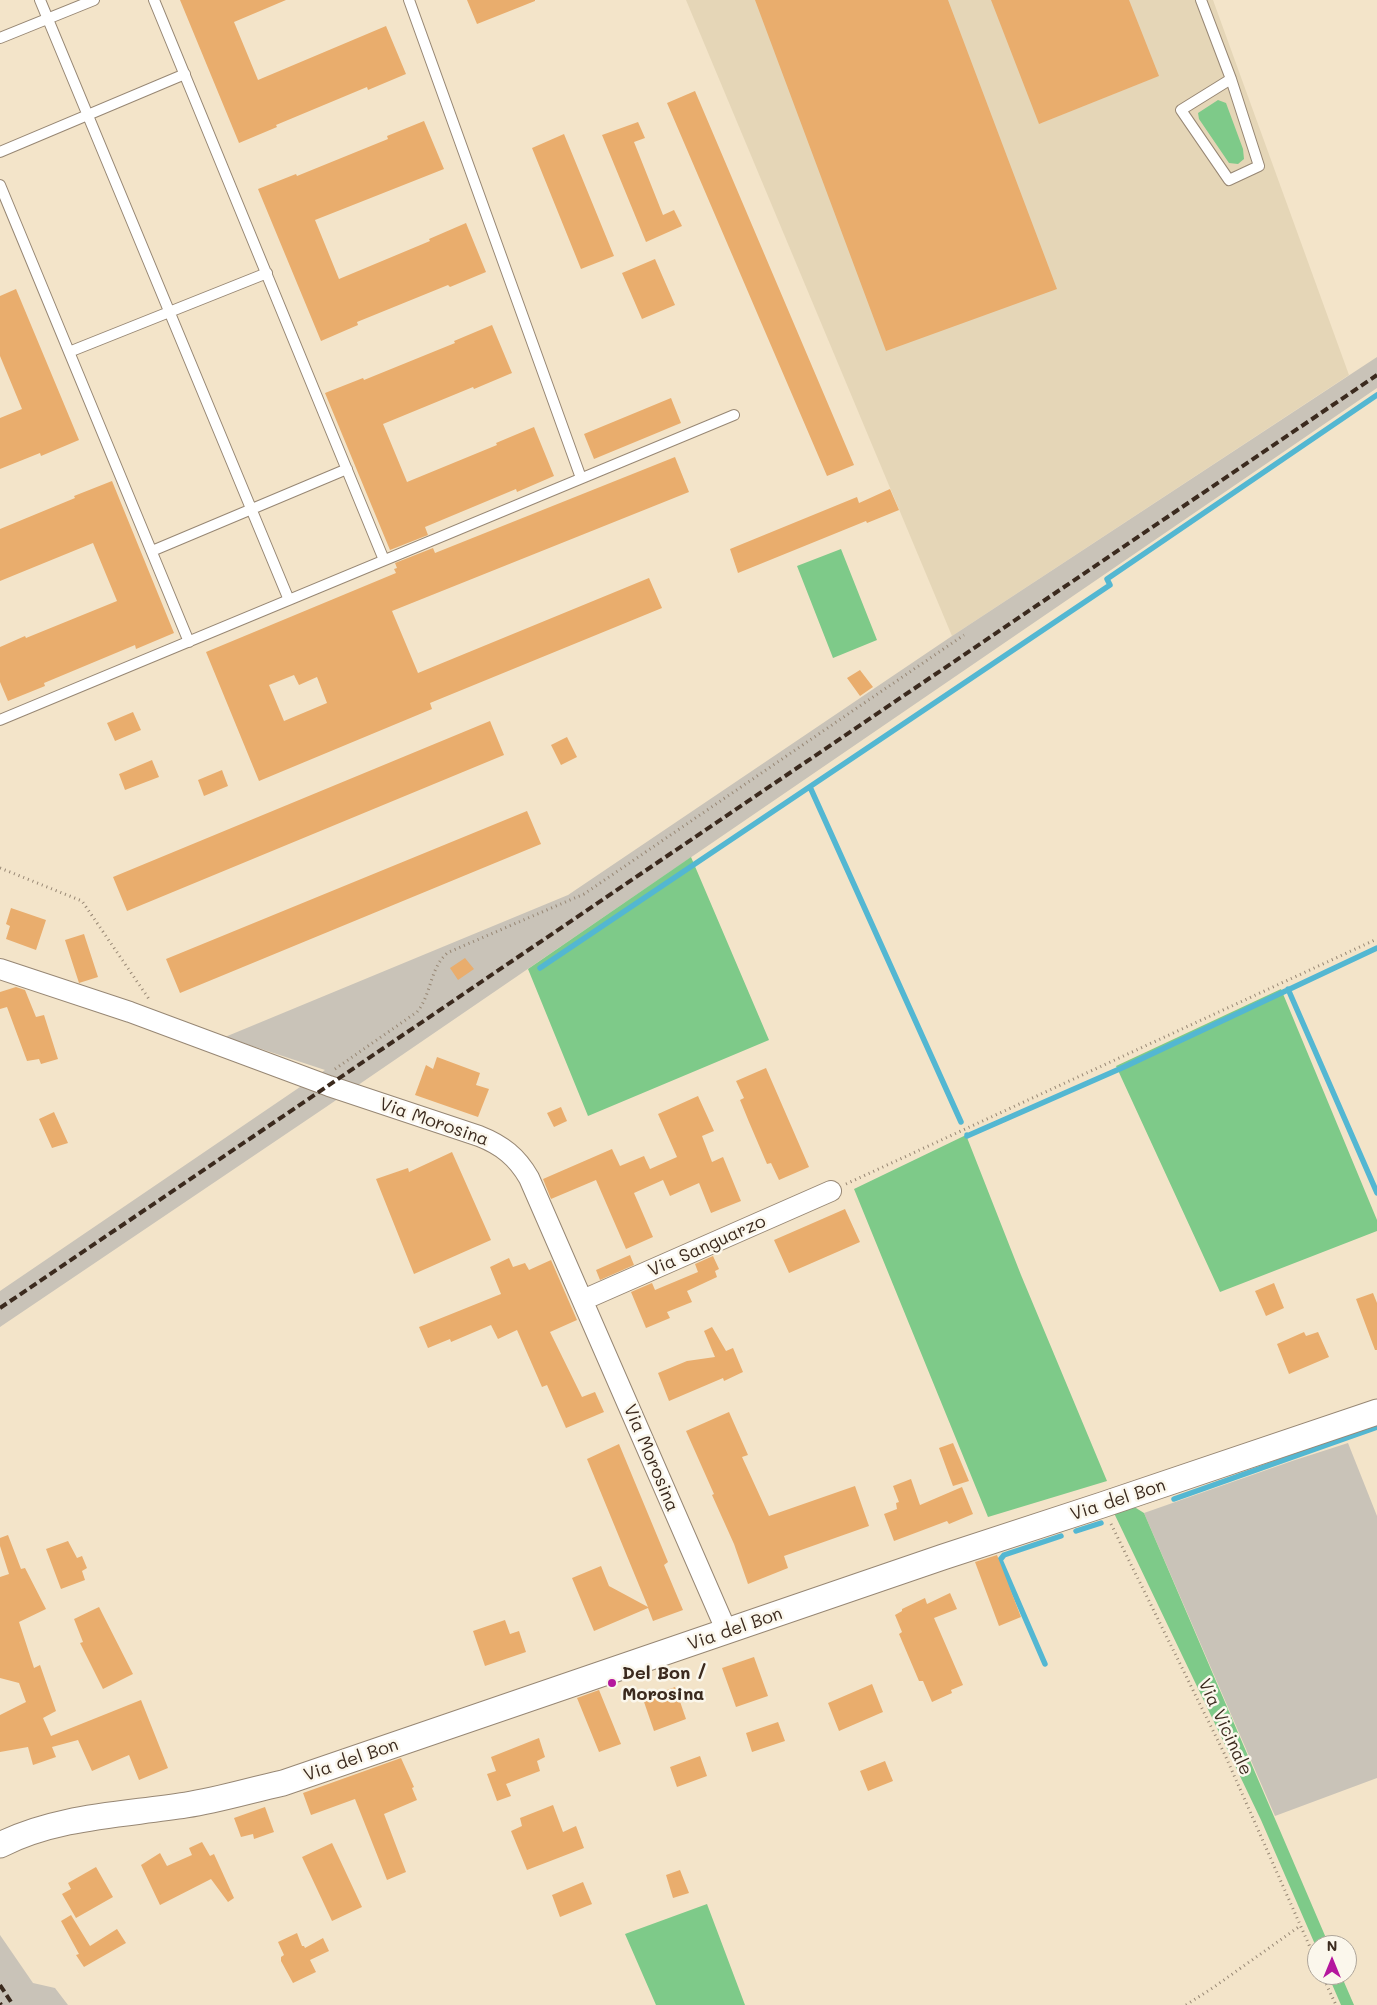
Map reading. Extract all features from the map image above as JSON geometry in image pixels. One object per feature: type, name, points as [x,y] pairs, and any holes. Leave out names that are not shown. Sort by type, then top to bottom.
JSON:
[{"type":"street","name":"Via Morosina","points":[[0,969],[167,1026],[316,1081],[479,1136],[497,1143],[510,1152],[530,1178],[727,1632]]},
{"type":"street","name":"Via Sanguarzo","points":[[583,1300],[831,1191]]},
{"type":"street","name":"Via del Bon","points":[[0,1845],[28,1832],[58,1824],[188,1804],[283,1783],[943,1557],[1102,1506],[1377,1412]]},
{"type":"lane","points":[[40,0],[289,600]]},
{"type":"lane","points":[[0,38],[94,0]]},
{"type":"lane","points":[[154,0],[384,560]]},
{"type":"lane","points":[[409,0],[581,478]]},
{"type":"lane","points":[[1202,0],[1231,79],[1259,166],[1229,180],[1181,110],[1231,79]]},
{"type":"lane","points":[[0,152],[185,74]]},
{"type":"lane","points":[[0,185],[189,642]]},
{"type":"lane","points":[[69,352],[267,273]]},
{"type":"lane","points":[[0,720],[734,414]]},
{"type":"lane","points":[[152,551],[347,469]]},
{"type":"path","points":[[316,1081],[417,1012],[426,999],[438,964],[442,957],[449,952],[584,894],[964,635]]},
{"type":"path","points":[[0,868],[82,901],[167,1026]]},
{"type":"path","points":[[831,1191],[1377,939]]},
{"type":"path","name":"Via Vicinale","points":[[1102,1506],[1225,1755],[1307,1941]]},
{"type":"path","points":[[1186,2005],[1300,1926]]},
{"type":"path","points":[[1327,1985],[1336,2005]]},
{"type":"shaded area","points":[[686,0],[1213,0],[1349,375],[952,636]]},
{"type":"shaded area","points":[[1377,357],[1377,388],[326,1107],[0,1327],[0,1291],[325,1070],[225,1037],[568,895],[952,636]]},
{"type":"shaded area","points":[[1348,1443],[1377,1516],[1377,1778],[1275,1816],[1144,1513]]},
{"type":"shaded area","points":[[0,1935],[33,1983],[55,1988],[68,2005],[0,2005]]},
{"type":"green space","points":[[1218,100],[1226,103],[1243,149],[1244,159],[1238,164],[1229,163],[1199,119],[1198,113]]},
{"type":"green space","points":[[841,549],[877,640],[833,658],[797,566]]},
{"type":"green space","points":[[691,857],[769,1040],[588,1116],[528,969]]},
{"type":"green space","points":[[1281,989],[1377,1220],[1377,1231],[1220,1292],[1116,1066]]},
{"type":"green space","points":[[966,1135],[1021,1275],[1107,1481],[988,1517],[854,1189]]},
{"type":"green space","points":[[1136,1508],[1144,1513],[1325,1935],[1311,1935],[1261,1820],[1113,1511]]},
{"type":"green space","points":[[707,1904],[745,2005],[656,2005],[625,1934]]},
{"type":"green space","points":[[1332,1985],[1345,1985],[1354,2005],[1341,2005]]},
{"type":"building","points":[[180,0],[286,0],[234,22],[258,80],[386,26],[406,74],[368,90],[367,87],[276,125],[277,127],[239,143]]},
{"type":"building","points":[[467,0],[535,0],[535,1],[477,24]]},
{"type":"building","points":[[755,0],[948,0],[1057,289],[886,351]]},
{"type":"building","points":[[991,0],[1129,0],[1159,76],[1039,124]]},
{"type":"building","points":[[695,91],[854,465],[827,476],[667,103]]},
{"type":"building","points":[[424,121],[444,169],[315,220],[339,279],[430,241],[429,239],[466,223],[486,272],[450,287],[448,285],[357,322],[358,325],[321,341],[258,189],[296,174],[297,176],[388,139],[387,136]]},
{"type":"building","points":[[638,122],[645,138],[634,142],[663,215],[674,210],[682,226],[646,242],[602,135]]},
{"type":"building","points":[[564,134],[614,256],[581,269],[532,148]]},
{"type":"building","points":[[655,259],[675,305],[642,319],[622,273]]},
{"type":"building","points":[[16,289],[79,440],[41,456],[40,453],[0,469],[0,418],[22,409],[0,356],[0,296]]},
{"type":"building","points":[[492,325],[512,373],[383,424],[407,482],[497,445],[496,443],[534,427],[554,476],[517,492],[516,489],[425,527],[428,535],[390,550],[325,393],[363,378],[364,380],[455,343],[454,341]]},
{"type":"building","points":[[671,398],[681,423],[594,459],[584,434]]},
{"type":"building","points":[[675,457],[689,492],[392,611],[418,673],[649,578],[662,608],[430,703],[432,709],[259,781],[206,652],[396,573],[394,569],[397,568],[395,563],[433,548],[435,553]],"holes":[[[294,675],[299,685],[317,677],[327,703],[284,721],[269,685]]]},
{"type":"building","points":[[112,481],[174,633],[136,649],[135,645],[44,683],[45,686],[8,701],[0,682],[0,647],[117,601],[93,543],[0,581],[0,529]]},
{"type":"building","points":[[890,489],[899,510],[867,523],[866,521],[738,573],[730,549],[857,497],[859,503]]},
{"type":"building","points":[[860,670],[873,687],[860,696],[847,678]]},
{"type":"building","points":[[133,712],[141,730],[115,741],[107,723]]},
{"type":"building","points":[[490,721],[504,755],[127,911],[113,877]]},
{"type":"building","points":[[567,737],[577,757],[561,765],[551,745]]},
{"type":"building","points":[[152,760],[159,777],[125,790],[119,774]]},
{"type":"building","points":[[222,770],[228,786],[204,796],[198,780]]},
{"type":"building","points":[[527,811],[541,844],[180,993],[166,959]]},
{"type":"building","points":[[11,908],[46,920],[36,950],[6,939],[10,926],[6,924]]},
{"type":"building","points":[[84,934],[98,977],[79,983],[65,940]]},
{"type":"building","points":[[465,958],[474,969],[458,980],[450,968]]},
{"type":"building","points":[[16,987],[25,990],[36,1017],[44,1015],[58,1059],[41,1064],[39,1059],[27,1061],[7,1007],[0,1009],[0,992]]},
{"type":"building","points":[[437,1057],[480,1073],[476,1085],[489,1089],[478,1117],[415,1095],[426,1065],[433,1069]]},
{"type":"building","points":[[766,1068],[809,1167],[779,1180],[771,1163],[767,1164],[740,1100],[744,1098],[736,1081]]},
{"type":"building","points":[[698,1096],[714,1131],[702,1136],[712,1162],[723,1157],[741,1201],[711,1213],[699,1183],[670,1196],[663,1180],[634,1193],[653,1237],[626,1249],[596,1180],[551,1199],[543,1179],[612,1149],[620,1166],[644,1156],[650,1169],[677,1157],[658,1114]]},
{"type":"building","points":[[561,1107],[567,1121],[554,1127],[547,1113]]},
{"type":"building","points":[[54,1112],[68,1143],[52,1148],[39,1119]]},
{"type":"building","points":[[452,1152],[491,1240],[414,1274],[376,1179],[408,1168],[409,1172]]},
{"type":"building","points":[[845,1209],[860,1242],[789,1273],[774,1240]]},
{"type":"building","points":[[630,1255],[634,1265],[600,1280],[596,1270]]},
{"type":"building","points":[[713,1256],[719,1269],[715,1271],[717,1277],[687,1291],[692,1302],[667,1312],[670,1318],[646,1328],[631,1292],[652,1283],[655,1290],[698,1272],[695,1264]]},
{"type":"building","points":[[509,1258],[513,1267],[525,1263],[529,1270],[551,1260],[577,1320],[550,1332],[582,1397],[595,1392],[604,1412],[566,1428],[547,1385],[542,1387],[517,1330],[498,1339],[491,1325],[451,1342],[450,1339],[428,1348],[419,1327],[501,1294],[490,1267]]},
{"type":"building","points":[[1274,1283],[1284,1308],[1266,1316],[1255,1291]]},
{"type":"building","points":[[1373,1293],[1377,1303],[1377,1350],[1375,1350],[1356,1299]]},
{"type":"building","points":[[712,1327],[726,1351],[733,1348],[743,1372],[724,1381],[723,1378],[669,1401],[658,1373],[687,1361],[715,1357],[704,1331]]},
{"type":"building","points":[[1304,1332],[1306,1336],[1318,1332],[1329,1357],[1289,1374],[1277,1344]]},
{"type":"building","points":[[729,1412],[748,1455],[742,1457],[769,1516],[855,1486],[869,1526],[784,1556],[788,1568],[748,1584],[734,1544],[712,1495],[714,1494],[686,1431]]},
{"type":"building","points":[[953,1443],[969,1481],[953,1486],[939,1448]]},
{"type":"building","points":[[619,1444],[668,1562],[664,1565],[683,1610],[653,1621],[648,1608],[594,1631],[572,1578],[601,1566],[609,1586],[648,1607],[587,1459]]},
{"type":"building","points":[[911,1479],[920,1505],[962,1487],[973,1514],[949,1524],[947,1521],[894,1541],[884,1514],[897,1509],[896,1503],[899,1502],[893,1486]]},
{"type":"building","points":[[8,1535],[21,1569],[25,1568],[46,1609],[19,1622],[34,1668],[40,1665],[56,1711],[43,1718],[51,1736],[141,1700],[168,1768],[139,1780],[129,1755],[92,1771],[78,1740],[52,1747],[56,1757],[33,1765],[28,1747],[0,1752],[0,1715],[26,1702],[19,1683],[0,1678],[0,1577],[9,1574],[0,1546],[0,1538]]},
{"type":"building","points":[[68,1541],[77,1558],[82,1556],[87,1568],[82,1571],[85,1580],[61,1589],[46,1549]]},
{"type":"building","points":[[997,1555],[1021,1617],[999,1626],[975,1562]]},
{"type":"building","points":[[950,1593],[957,1609],[934,1618],[963,1685],[951,1690],[952,1693],[932,1702],[923,1681],[919,1681],[899,1634],[902,1632],[895,1615],[902,1611],[902,1609],[925,1598],[927,1604]]},
{"type":"building","points":[[99,1607],[133,1674],[103,1689],[80,1643],[83,1642],[74,1619]]},
{"type":"building","points":[[505,1620],[510,1634],[519,1631],[526,1652],[485,1666],[473,1631]]},
{"type":"building","points":[[754,1657],[768,1696],[736,1707],[722,1668]]},
{"type":"building","points":[[872,1684],[883,1712],[839,1731],[828,1703]]},
{"type":"building","points":[[675,1687],[686,1719],[654,1731],[643,1699]]},
{"type":"building","points":[[599,1690],[621,1744],[599,1752],[577,1698]]},
{"type":"building","points":[[778,1722],[785,1741],[752,1752],[746,1733]]},
{"type":"building","points":[[539,1738],[545,1757],[537,1761],[540,1771],[506,1784],[511,1796],[497,1801],[487,1774],[496,1771],[491,1757]]},
{"type":"building","points":[[700,1756],[707,1776],[677,1787],[670,1767]]},
{"type":"building","points":[[401,1758],[414,1787],[412,1788],[417,1800],[384,1814],[406,1872],[387,1880],[355,1799],[311,1815],[303,1793]]},
{"type":"building","points":[[885,1761],[893,1781],[868,1791],[860,1771]]},
{"type":"building","points":[[553,1805],[563,1832],[576,1826],[584,1848],[527,1870],[511,1831],[522,1826],[520,1818]]},
{"type":"building","points":[[265,1807],[274,1832],[254,1839],[253,1834],[241,1837],[234,1818]]},
{"type":"building","points":[[202,1842],[210,1856],[214,1854],[234,1898],[228,1902],[211,1879],[160,1905],[141,1865],[160,1853],[167,1866],[192,1855],[189,1848]]},
{"type":"building","points":[[332,1843],[362,1907],[332,1921],[302,1857]]},
{"type":"building","points":[[96,1867],[113,1897],[76,1918],[62,1894],[71,1889],[68,1883]]},
{"type":"building","points":[[680,1870],[689,1893],[673,1898],[666,1875]]},
{"type":"building","points":[[583,1882],[592,1904],[560,1917],[552,1895]]},
{"type":"building","points":[[71,1915],[90,1946],[117,1929],[126,1943],[84,1967],[76,1955],[79,1954],[61,1921]]},
{"type":"building","points":[[297,1933],[302,1946],[305,1948],[323,1938],[329,1951],[310,1960],[316,1972],[293,1983],[281,1961],[281,1957],[284,1955],[278,1942]]},
{"type":"waterway","points":[[540,968],[1110,585],[1107,579],[1377,395]]},
{"type":"waterway","points":[[810,787],[961,1122]]},
{"type":"waterway","points":[[967,1135],[1124,1067],[1377,948]]},
{"type":"waterway","points":[[1288,989],[1377,1193]]},
{"type":"waterway","points":[[1174,1499],[1377,1427]]},
{"type":"waterway","points":[[1076,1531],[1101,1523]]},
{"type":"waterway","points":[[1045,1664],[1000,1560],[1004,1555],[1061,1536]]},
{"type":"railway","points":[[0,1308],[1377,375]]},
{"type":"railway","points":[[0,1985],[13,2005]]},
{"type":"place","name":"Del Bon / Morosina","points":[[612,1683]]}]
